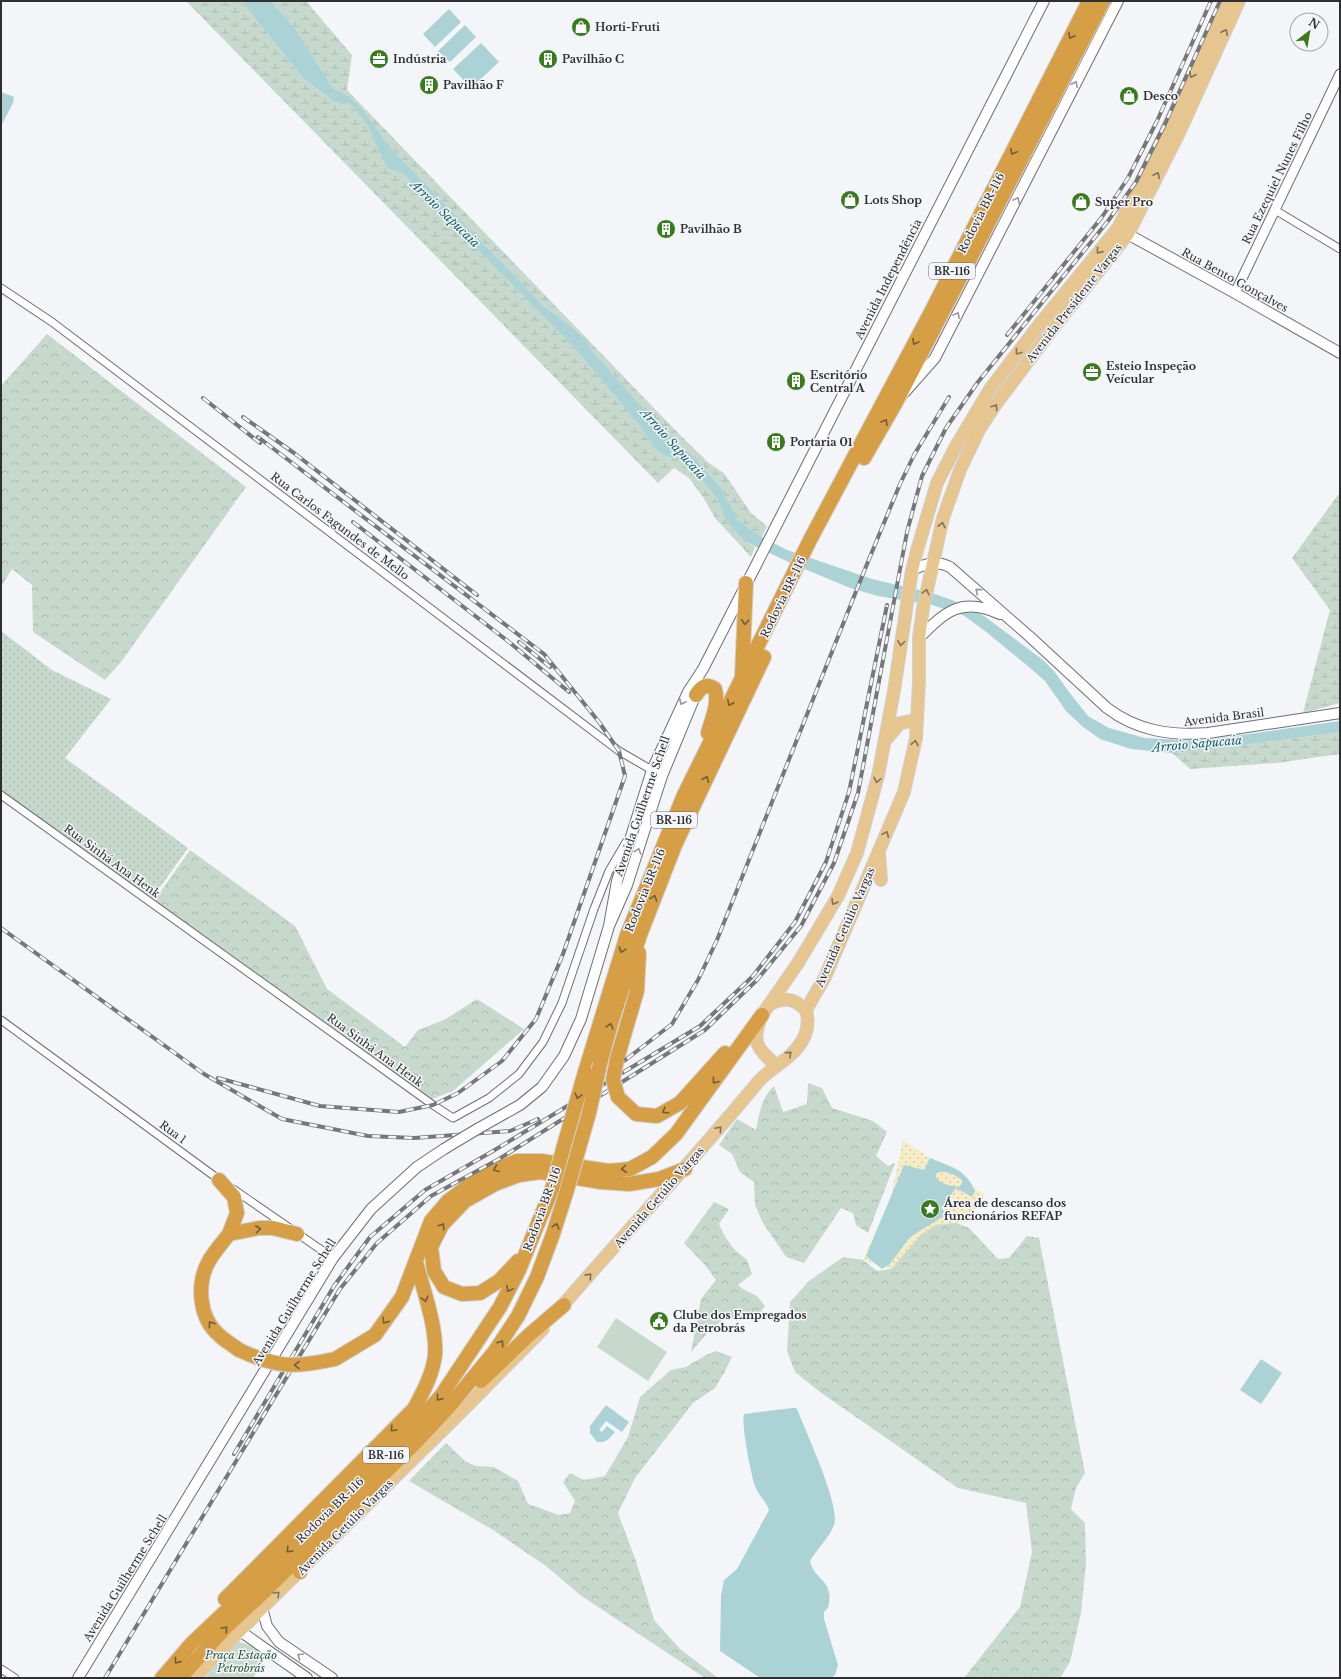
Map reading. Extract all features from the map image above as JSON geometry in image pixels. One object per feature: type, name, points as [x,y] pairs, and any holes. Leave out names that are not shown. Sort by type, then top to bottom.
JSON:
[{"type":"highway","name":"Rodovia BR-116","points":[[162,1678],[192,1643],[278,1562],[408,1434],[441,1396],[500,1308],[519,1270],[552,1188],[585,1072],[627,935],[678,809],[742,680],[795,581],[1089,1]]},
{"type":"highway","name":"Rodovia BR-116","points":[[815,541],[895,404],[1103,1]]},
{"type":"highway","name":"Rodovia BR-116","points":[[180,1678],[227,1626],[363,1495],[448,1408],[495,1351],[518,1316],[537,1277],[553,1234],[589,1113],[612,1020],[640,934],[675,844],[795,581]]},
{"type":"highway","name":"BR-116","points":[[742,680],[746,583]]},
{"type":"highway","points":[[696,695],[701,688],[710,686],[715,689],[717,696],[716,706],[696,771]]},
{"type":"highway","name":"BR-116","points":[[640,934],[637,991],[617,1058],[613,1080],[618,1097],[636,1114],[657,1116],[680,1103],[766,1010]]},
{"type":"highway","points":[[219,1180],[234,1197],[237,1213],[229,1234],[208,1262],[201,1282],[202,1301],[207,1319],[218,1335],[239,1350],[262,1360],[280,1365],[307,1365],[335,1359],[375,1335],[402,1297],[431,1221],[448,1202],[484,1174],[517,1161],[541,1161],[609,1171],[630,1169],[652,1158],[676,1134],[766,1010]]},
{"type":"highway","name":"BR-116","points":[[536,1227],[518,1261],[499,1281],[480,1293],[462,1294],[444,1287],[434,1271],[431,1248],[442,1225],[465,1201],[495,1184],[519,1174],[540,1172],[601,1182],[629,1184],[659,1179],[685,1168]]},
{"type":"highway","points":[[229,1234],[259,1228],[273,1228],[297,1234]]},
{"type":"highway","name":"BR-116","points":[[192,1643],[212,1612],[414,1409],[427,1385],[435,1355],[434,1332],[416,1262]]},
{"type":"highway","name":"BR-116","points":[[448,1408],[564,1305]]},
{"type":"highway","name":"BR-116","points":[[300,1572],[311,1544]]},
{"type":"main road","name":"Avenida Independência","points":[[765,547],[1044,1]]},
{"type":"main road","name":"Rodovia BR-116","points":[[895,404],[935,358],[1118,1]]},
{"type":"main road","name":"Avenida Presidente Vargas","points":[[1209,52],[1226,1]]},
{"type":"main road","name":"Avenida Presidente Vargas","points":[[922,608],[943,518],[960,470],[979,430],[996,404],[1046,338],[1123,231],[1168,127],[1239,1]]},
{"type":"main road","name":"Avenida Presidente Vargas","points":[[906,604],[918,546],[937,483],[990,389],[1035,330],[1123,231]]},
{"type":"main road","name":"Rua Bento Gonçalves","points":[[1123,231],[1340,353]]},
{"type":"main road","points":[[1035,330],[1046,338]]},
{"type":"main road","points":[[947,463],[960,470]]},
{"type":"main road","name":"Avenida Guilherme Schell","points":[[78,1678],[333,1258],[371,1209],[417,1167],[444,1149],[520,1105],[542,1087],[564,1056],[581,1019],[609,926],[617,881],[652,770],[688,692],[703,669],[765,547]]},
{"type":"main road","points":[[912,572],[923,565],[933,563]]},
{"type":"main road","name":"Avenida Brasil","points":[[933,563],[943,564],[955,571],[1119,718],[1149,730],[1187,735],[1340,713]]},
{"type":"main road","name":"Avenida Getúlio Vargas","points":[[766,1010],[798,963],[838,896],[857,853],[878,776],[894,690],[906,604]]},
{"type":"main road","name":"Avenida Brasil","points":[[918,638],[942,615],[951,610],[970,607],[988,609],[1007,618]]},
{"type":"main road","name":"Avenida Getúlio Vargas","points":[[194,1678],[262,1608],[534,1340],[763,1077],[791,1054],[802,1042],[809,1019],[806,1010],[824,976],[904,792],[916,738],[918,720],[918,638],[922,608]]},
{"type":"main road","name":"Avenida Guilherme Schell","points":[[609,926],[627,885],[662,776],[696,695],[703,669]]},
{"type":"main road","points":[[884,742],[900,723],[918,720]]},
{"type":"main road","points":[[634,830],[644,834]]},
{"type":"main road","points":[[879,850],[881,880]]},
{"type":"main road","points":[[776,1065],[760,1051],[756,1038],[758,1024],[766,1010],[781,999],[790,1000],[800,1004],[806,1010]]},
{"type":"main road","points":[[262,1608],[267,1626],[279,1642],[332,1678]]},
{"type":"main road","points":[[240,1631],[307,1678]]},
{"type":"street","name":"Rua Ezequiel Nunes Filho","points":[[1235,293],[1340,74]]},
{"type":"street","points":[[1275,210],[1340,249]]},
{"type":"street","name":"Rua Carlos Fagundes de Mello","points":[[4,289],[58,326],[619,751],[662,776]]},
{"type":"street","name":"Rua Sinhá Ana Henk","points":[[1,795],[453,1118],[489,1098],[519,1074],[543,1042],[562,1003],[609,870],[634,830]]},
{"type":"street","name":"Rua 1","points":[[1,1020],[219,1180],[333,1258]]},
{"type":"street","points":[[1,1669],[15,1678]]},
{"type":"green space","points":[[186,1],[241,1],[304,79],[335,102],[350,104],[367,125],[388,169],[403,174],[578,352],[640,426],[656,450],[666,456],[686,462],[716,497],[726,521],[744,541],[755,547],[751,557],[715,518],[703,497],[689,478],[674,468],[658,483]]},
{"type":"green space","points":[[271,1],[306,1],[352,55],[347,90],[680,435],[709,463],[724,473],[751,513],[767,526],[762,537],[738,520],[722,489],[693,456],[665,432],[595,354],[584,338],[562,319],[546,308],[390,147],[362,108],[346,94],[333,88],[297,31]]},
{"type":"green space","points":[[47,334],[246,487],[121,662],[105,680],[33,632],[32,585],[12,569],[1,587],[1,386]]},
{"type":"green space","points":[[1338,495],[1340,495],[1340,703],[1303,713],[1330,610],[1292,558]]},
{"type":"green space","points":[[1,631],[52,670],[111,699],[65,758],[188,848],[151,900],[1,791]]},
{"type":"green space","points":[[1340,732],[1340,754],[1276,763],[1190,769],[1172,753],[1222,748]]},
{"type":"green space","points":[[190,850],[295,926],[327,989],[405,1047],[418,1030],[444,1020],[477,999],[524,1029],[453,1091],[432,1099],[154,901]]},
{"type":"green space","points":[[808,1083],[822,1088],[832,1108],[873,1121],[887,1132],[876,1156],[888,1166],[895,1163],[868,1233],[856,1225],[853,1213],[841,1208],[804,1263],[786,1257],[763,1223],[755,1205],[754,1182],[740,1172],[732,1154],[719,1145],[737,1119],[756,1130],[764,1100],[774,1086],[783,1112],[807,1104]]},
{"type":"green space","points":[[714,1202],[729,1209],[719,1224],[724,1235],[734,1249],[747,1260],[752,1274],[738,1285],[757,1296],[765,1306],[758,1316],[723,1320],[709,1331],[691,1352],[701,1299],[716,1280],[705,1265],[684,1243]]},
{"type":"green space","points":[[954,1222],[969,1228],[998,1259],[1009,1258],[1027,1236],[1039,1238],[1085,1473],[1076,1488],[1071,1509],[1085,1523],[1086,1563],[1081,1613],[1070,1662],[1060,1678],[964,1678],[1020,1607],[1032,1552],[1026,1503],[958,1488],[820,1392],[795,1372],[787,1351],[790,1302],[809,1281],[843,1257],[863,1260],[877,1271],[891,1269],[916,1238],[922,1233],[937,1224]]},
{"type":"green space","points":[[616,1318],[667,1352],[648,1381],[597,1347]]},
{"type":"green space","points":[[716,1351],[732,1357],[715,1388],[693,1403],[635,1478],[618,1513],[636,1561],[654,1620],[680,1649],[718,1678],[705,1678],[580,1595],[546,1566],[493,1530],[409,1481],[446,1443],[466,1462],[476,1466],[494,1467],[518,1481],[528,1504],[559,1515],[570,1513],[575,1501],[563,1482],[570,1473],[584,1480],[605,1476],[628,1437],[640,1397],[671,1370],[686,1367]]},
{"type":"green space","name":"Praça Estação Petrobrás","points":[[237,1641],[255,1647],[266,1656],[253,1678],[204,1678]]},
{"type":"sand","name":"Área de descanso dos funcionários REFAP","points":[[903,1140],[985,1195],[967,1222],[935,1225],[920,1236],[891,1269],[863,1260],[891,1197]]},
{"type":"water","name":"Arroio Sapucaia","points":[[241,1],[271,1],[297,31],[333,88],[346,94],[362,108],[390,147],[546,308],[562,319],[584,338],[595,354],[665,432],[693,456],[722,489],[738,520],[762,537],[787,550],[872,579],[932,593],[952,600],[984,616],[1043,660],[1054,671],[1088,716],[1109,728],[1145,738],[1199,741],[1340,721],[1340,732],[1222,748],[1172,753],[1131,749],[1100,739],[1082,726],[1066,711],[1045,681],[985,631],[963,615],[932,605],[878,596],[850,588],[795,565],[744,541],[726,521],[716,497],[686,462],[666,456],[656,450],[640,426],[578,352],[403,174],[388,169],[367,125],[350,104],[335,102],[304,79]]},
{"type":"water","points":[[449,9],[461,22],[435,47],[423,34]]},
{"type":"water","points":[[465,25],[476,37],[450,62],[438,51]]},
{"type":"water","points":[[481,43],[499,62],[471,88],[453,69]]},
{"type":"water","points":[[1,92],[14,97],[13,103],[1,126]]},
{"type":"water","name":"Área de descanso dos funcionários REFAP","points":[[930,1158],[945,1164],[962,1173],[975,1191],[972,1197],[956,1188],[941,1208],[947,1214],[910,1237],[890,1264],[882,1269],[866,1256],[904,1165],[924,1170]],"holes":[[[942,1172],[957,1176],[962,1180],[962,1183],[959,1187],[943,1183],[936,1177],[936,1174]]]},
{"type":"water","points":[[1261,1359],[1282,1373],[1261,1404],[1240,1390]]},
{"type":"water","points":[[606,1405],[629,1422],[622,1432],[606,1421],[599,1430],[602,1432],[607,1426],[615,1432],[607,1440],[597,1442],[590,1433],[590,1426]]},
{"type":"water","points":[[796,1408],[798,1411],[822,1469],[828,1486],[835,1516],[832,1530],[810,1561],[812,1568],[827,1586],[829,1591],[828,1608],[824,1612],[824,1619],[838,1665],[835,1675],[831,1678],[760,1678],[720,1651],[721,1595],[724,1580],[737,1569],[769,1510],[756,1489],[753,1480],[745,1438],[743,1420],[744,1414]]},
{"type":"railway","points":[[1007,335],[1102,217],[1128,178],[1157,121],[1211,1]]},
{"type":"railway","points":[[105,1678],[340,1289],[377,1243],[431,1196],[499,1159],[705,1030],[757,980],[801,926],[834,863],[858,793],[907,532],[922,476],[946,428],[978,382],[1108,221],[1136,182],[1165,124],[1220,1]]},
{"type":"railway","points":[[589,1088],[672,1024],[698,980],[717,940],[900,484],[914,455],[949,397]]},
{"type":"railway","points":[[203,398],[260,443]]},
{"type":"railway","points":[[243,417],[294,453],[477,595]]},
{"type":"railway","points":[[218,1078],[320,1106],[399,1112],[433,1105],[458,1093],[502,1061],[536,1019],[563,954],[625,776],[619,751],[599,722],[544,654],[258,437]]},
{"type":"railway","points":[[353,522],[509,642],[569,692]]},
{"type":"railway","points":[[234,1454],[334,1286],[370,1237],[425,1190],[493,1151],[700,1026],[752,977],[795,922],[826,862],[849,792],[887,605]]},
{"type":"railway","points":[[519,642],[550,667]]},
{"type":"railway","points":[[1,928],[204,1074],[282,1119],[368,1136],[414,1138],[510,1131],[538,1119]]},
{"type":"place","name":"Horti-Fruti","points":[[581,27]]},
{"type":"place","name":"Indústria","points":[[379,59]]},
{"type":"place","name":"Pavilhão C","points":[[548,59]]},
{"type":"place","name":"Pavilhão F","points":[[429,85]]},
{"type":"place","name":"Desco","points":[[1129,96]]},
{"type":"place","name":"Lots Shop","points":[[850,200]]},
{"type":"place","name":"Super Pro","points":[[1081,202]]},
{"type":"place","name":"Pavilhão B","points":[[666,229]]},
{"type":"place","name":"Esteio Inspeção Veícular","points":[[1092,372]]},
{"type":"place","name":"Escritório Central A","points":[[796,381]]},
{"type":"place","name":"Portaria 01","points":[[776,442]]},
{"type":"place","name":"Área de descanso dos funcionários REFAP","points":[[930,1209]]},
{"type":"place","name":"Clube dos Empregados da Petrobrás","points":[[659,1321]]}]
